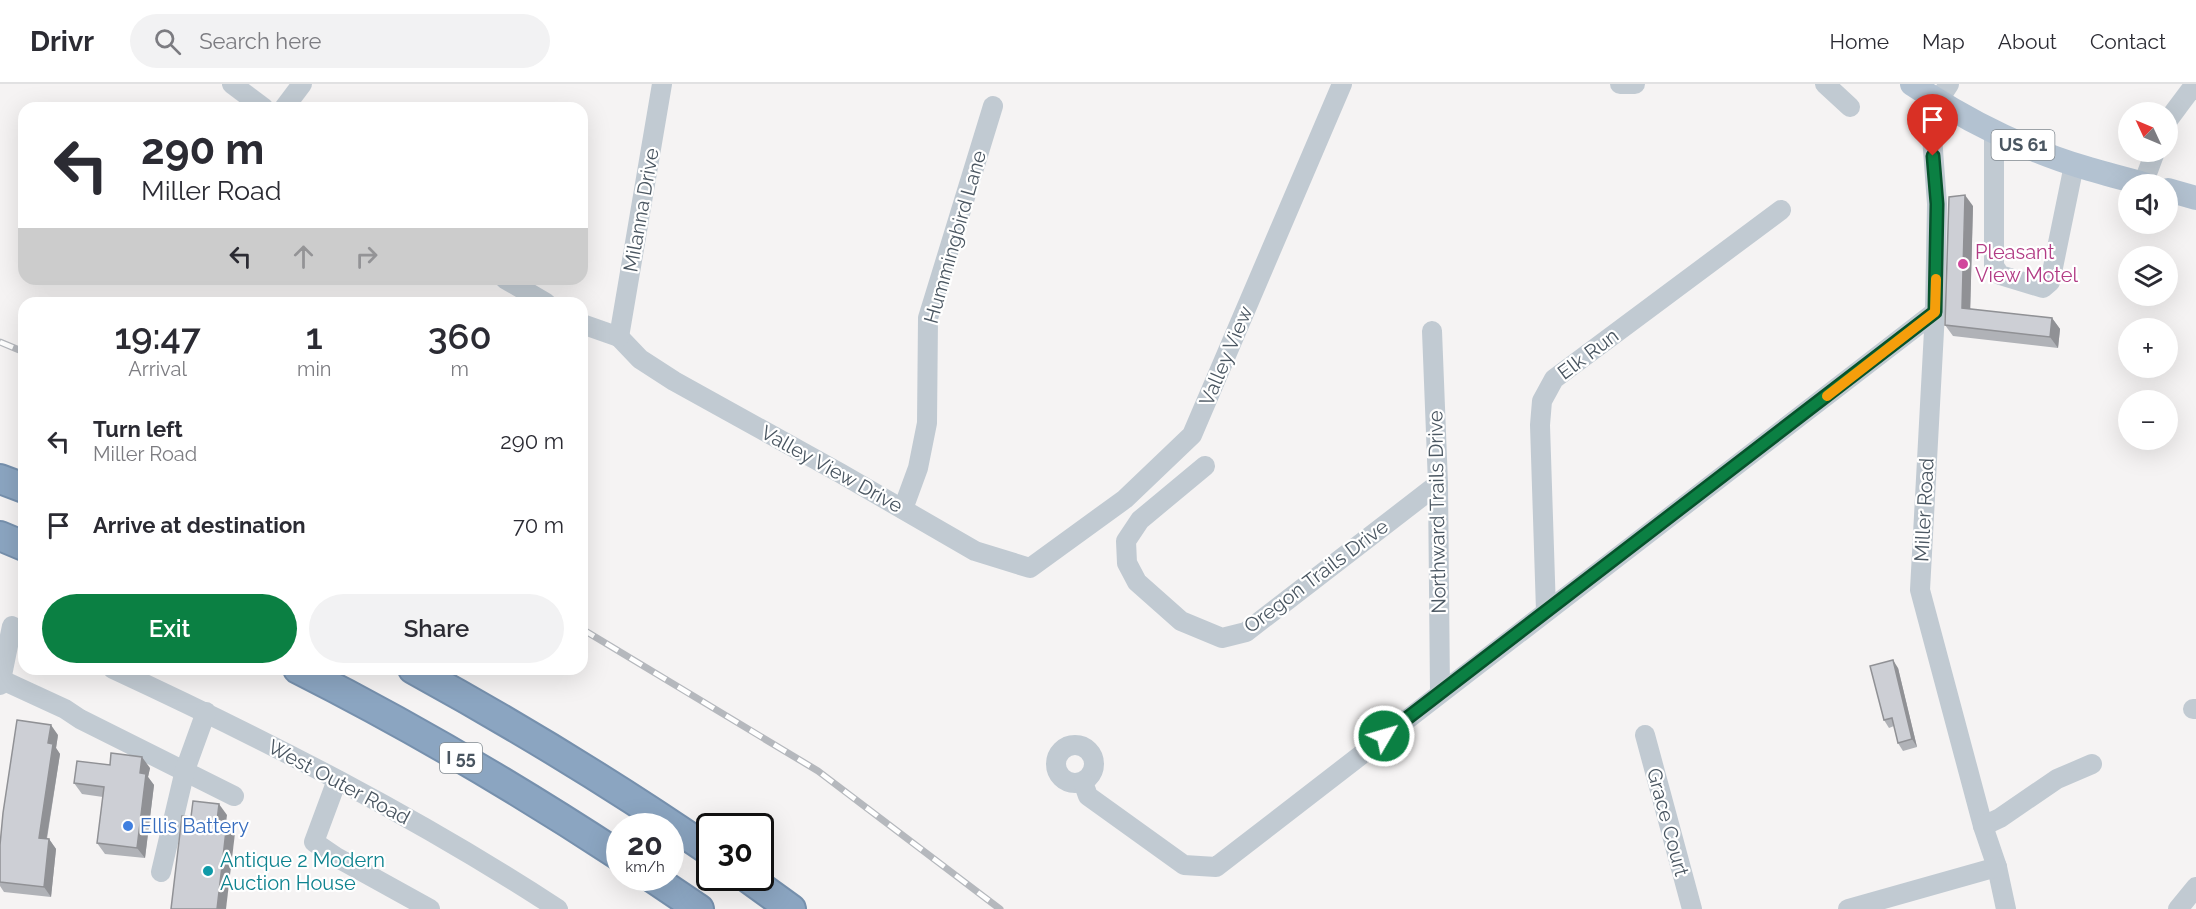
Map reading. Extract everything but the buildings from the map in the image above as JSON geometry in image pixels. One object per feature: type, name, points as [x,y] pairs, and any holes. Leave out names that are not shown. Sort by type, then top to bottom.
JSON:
[{"type":"highway","points":[[0,479],[18,486]]},
{"type":"highway","points":[[0,536],[18,544]]},
{"type":"highway","name":"I 55","points":[[309,675],[420,734],[606,846]]},
{"type":"highway","points":[[424,675],[519,729],[696,842]]},
{"type":"highway","points":[[672,891],[699,909]]},
{"type":"highway","points":[[766,891],[791,909]]},
{"type":"main road","name":"US 61","points":[[1912,84],[1943,92],[1994,132],[2031,149],[2074,165],[2118,177]]},
{"type":"main road","points":[[2178,193],[2196,198]]},
{"type":"street","points":[[232,84],[256,102]]},
{"type":"street","points":[[288,102],[302,84]]},
{"type":"street","name":"Milanna Drive","points":[[620,337],[662,84]]},
{"type":"street","name":"Valley View","points":[[1030,567],[1125,499],[1192,435],[1342,84]]},
{"type":"street","points":[[1620,84],[1635,84]]},
{"type":"street","points":[[1825,84],[1850,107]]},
{"type":"street","points":[[2178,107],[2195,84]]},
{"type":"street","name":"Miller Road","points":[[1943,92],[1931,123],[1937,204],[1935,312],[1920,590],[1983,826],[1997,867],[2006,909]]},
{"type":"street","name":"Hummingbird Lane","points":[[903,509],[918,468],[927,423],[928,318],[993,106]]},
{"type":"street","points":[[1994,132],[1994,266],[2000,275],[2043,288],[2050,282],[2074,165]]},
{"type":"street","name":"Elk Run","points":[[1546,611],[1540,425],[1542,401],[1554,379],[1781,210]]},
{"type":"street","points":[[515,285],[536,297]]},
{"type":"street","points":[[1083,782],[1088,796],[1184,865],[1216,867],[1935,312]]},
{"type":"street","points":[[588,326],[620,337]]},
{"type":"street","name":"Northward Trails Drive","points":[[1432,331],[1438,484],[1440,692]]},
{"type":"street","name":"Valley View Drive","points":[[620,337],[640,359],[674,381],[975,551],[1030,567]]},
{"type":"street","name":"Oregon Trails Drive","points":[[1205,466],[1140,520],[1126,541],[1127,563],[1137,582],[1181,621],[1222,638],[1245,632],[1438,484]]},
{"type":"street","points":[[0,685],[12,626]]},
{"type":"street","name":"West Outer Road","points":[[126,675],[206,712],[337,780],[442,837],[558,909]]},
{"type":"street","points":[[0,680],[65,709],[80,719],[234,796]]},
{"type":"street","points":[[162,872],[185,770],[206,712]]},
{"type":"street","name":"Grace Court","points":[[1645,735],[1692,909]]},
{"type":"street","points":[[1983,826],[2000,818],[2057,779],[2092,764]]},
{"type":"street","points":[[337,780],[314,842],[336,857],[430,909]]},
{"type":"street","points":[[1848,909],[1997,867]]},
{"type":"street","points":[[2181,908],[2196,887]]},
{"type":"railway","points":[[0,342],[18,350]]},
{"type":"railway","points":[[588,633],[818,771],[1000,909]]},
{"type":"slow traffic","points":[[1827,396],[1935,312],[1936,279]]},
{"type":"place","name":"Pleasant View Motel","points":[[1963,264]]},
{"type":"place","name":"Ellis Battery","points":[[128,826]]},
{"type":"place","name":"Antique 2 Modern Auction House","points":[[208,871]]},
{"type":"route","points":[[1384,736],[1935,312],[1937,204],[1933,156]]}]
